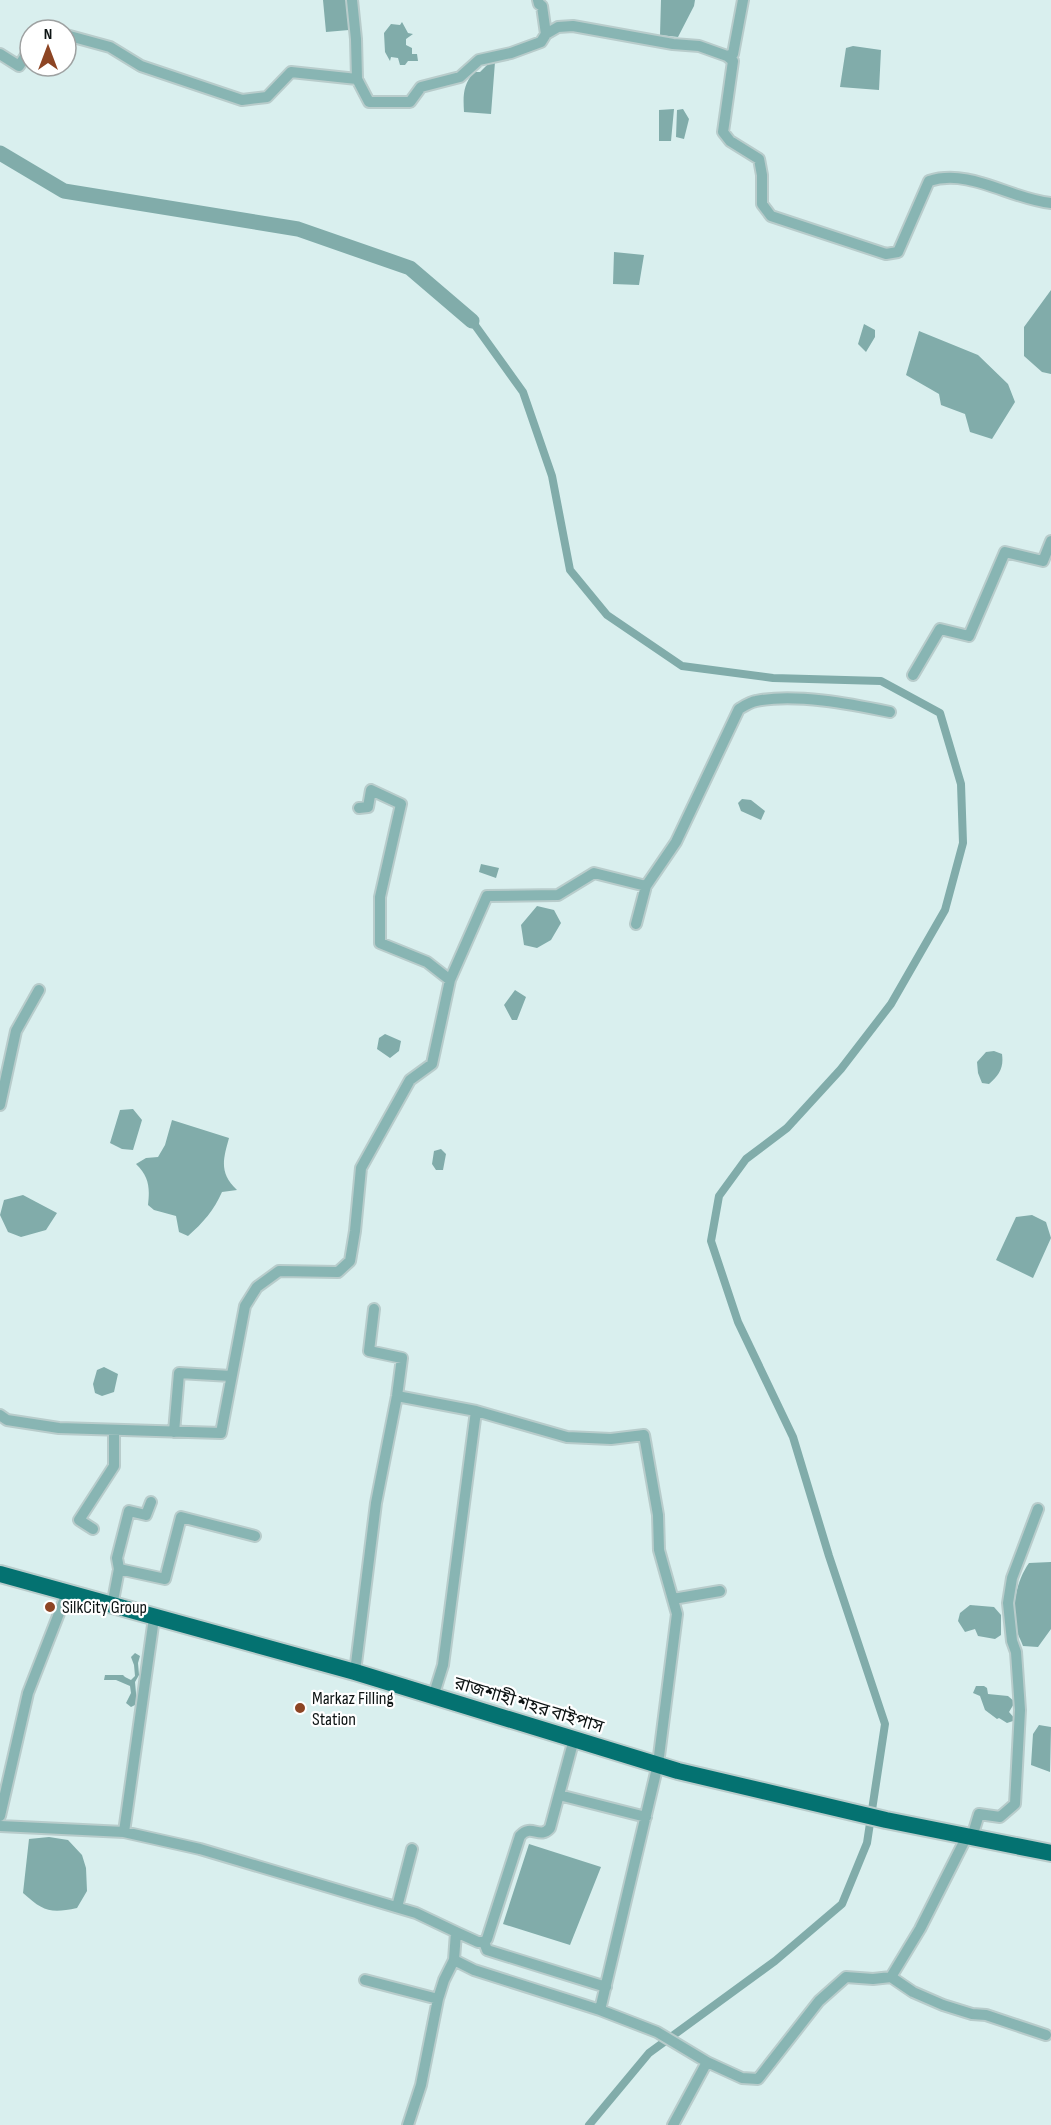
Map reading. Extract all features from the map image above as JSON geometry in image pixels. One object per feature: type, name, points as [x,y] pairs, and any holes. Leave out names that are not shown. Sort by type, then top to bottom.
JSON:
[{"type":"highway","name":"রাজশাহী শহর বাইপাস","points":[[0,1574],[355,1672],[678,1771],[886,1820],[1051,1853]]},
{"type":"street","points":[[352,0],[357,80],[369,102],[410,102],[421,87],[460,76],[479,60],[511,53],[541,42],[546,34],[558,27],[573,26],[673,44],[699,46],[726,56],[733,61],[723,132],[730,141],[759,159],[762,175],[762,204],[771,216],[886,254],[898,252],[929,181],[942,177],[978,182],[1040,202],[1051,203]]},
{"type":"street","points":[[538,0],[542,6],[546,34]]},
{"type":"street","points":[[726,56],[733,54],[743,0]]},
{"type":"street","points":[[78,38],[110,46],[141,66],[242,100],[267,97],[291,72],[357,80]]},
{"type":"street","points":[[0,54],[18,65]]},
{"type":"street","points":[[913,675],[940,629],[969,636],[1005,552],[1043,561],[1051,541]]},
{"type":"street","points":[[636,924],[646,886],[676,842],[739,709],[755,701],[786,699],[841,702],[890,712]]},
{"type":"street","points":[[359,808],[368,807],[371,790],[401,804],[380,897],[380,943],[427,962],[450,980]]},
{"type":"street","points":[[0,1415],[7,1420],[59,1428],[221,1433],[245,1306],[257,1287],[279,1271],[338,1272],[350,1261],[361,1168],[410,1080],[432,1064],[450,980],[487,896],[558,895],[594,873],[646,886]]},
{"type":"street","points":[[0,1105],[16,1031],[39,990]]},
{"type":"street","points":[[355,1672],[376,1503],[402,1358],[369,1351],[374,1310]]},
{"type":"street","points":[[174,1432],[179,1373],[231,1376]]},
{"type":"street","points":[[397,1396],[476,1411],[567,1437],[611,1439],[644,1435],[658,1515],[660,1550],[677,1614],[658,1764],[600,2010]]},
{"type":"street","points":[[434,1696],[443,1665],[476,1411]]},
{"type":"street","points":[[93,1528],[79,1520],[114,1466],[114,1430]]},
{"type":"street","points":[[112,1606],[119,1569],[117,1558],[129,1511],[146,1515],[151,1502]]},
{"type":"street","points":[[891,1977],[920,1929],[979,1814],[1000,1817],[1015,1804],[1020,1710],[1016,1652],[1012,1641],[1008,1604],[1012,1578],[1038,1509]]},
{"type":"street","points":[[119,1569],[165,1579],[181,1517],[255,1536]]},
{"type":"street","points":[[673,1599],[720,1591]]},
{"type":"street","points":[[0,1816],[28,1694],[67,1593]]},
{"type":"street","points":[[124,1832],[154,1618]]},
{"type":"street","points":[[484,1942],[487,1939],[520,1836],[530,1830],[542,1833],[550,1828],[574,1739]]},
{"type":"street","points":[[559,1795],[646,1817]]},
{"type":"street","points":[[0,1826],[124,1832],[200,1849],[416,1913],[478,1942],[484,1942]]},
{"type":"street","points":[[397,1907],[412,1849]]},
{"type":"street","points":[[408,2125],[421,2085],[438,1999],[454,1960],[456,1932]]},
{"type":"street","points":[[484,1942],[487,1950],[606,1987]]},
{"type":"street","points":[[454,1960],[474,1970],[600,2010],[657,2032],[707,2062],[742,2078],[758,2079],[819,2001],[846,1977],[873,1979],[891,1977],[913,1992],[943,2006],[972,2014],[986,2015],[1046,2035]]},
{"type":"street","points":[[364,1980],[438,1999]]},
{"type":"street","points":[[674,2125],[707,2062]]},
{"type":"water","points":[[323,0],[347,0],[349,30],[326,32]]},
{"type":"water","points":[[661,0],[695,0],[678,37],[660,35]]},
{"type":"water","points":[[402,22],[408,33],[413,34],[406,39],[406,45],[412,48],[412,54],[417,54],[418,61],[408,61],[405,65],[400,65],[398,58],[391,57],[390,61],[385,52],[384,33],[391,24],[400,25]]},
{"type":"water","points":[[853,46],[881,50],[879,90],[840,87],[846,48]]},
{"type":"water","points":[[491,61],[495,62],[491,114],[464,112],[464,95],[468,81],[474,72],[480,72]]},
{"type":"water","points":[[674,109],[671,141],[659,141],[659,110]]},
{"type":"water","points":[[683,109],[689,119],[684,139],[676,137],[677,110]]},
{"type":"water","points":[[614,252],[644,255],[639,285],[613,284]]},
{"type":"water","points":[[1051,290],[1051,374],[1042,372],[1024,356],[1024,327]]},
{"type":"water","points":[[864,324],[875,330],[875,337],[866,352],[858,344]]},
{"type":"water","points":[[919,331],[978,355],[1008,384],[1015,402],[992,439],[970,432],[965,414],[941,405],[939,394],[906,375]]},
{"type":"water","points":[[742,799],[751,800],[765,811],[761,820],[741,811],[738,803]]},
{"type":"water","points":[[481,864],[499,868],[496,878],[479,872]]},
{"type":"water","points":[[537,906],[554,910],[561,923],[551,940],[537,948],[524,945],[521,925]]},
{"type":"water","points":[[515,990],[526,997],[517,1020],[512,1020],[504,1005]]},
{"type":"water","points":[[385,1034],[401,1041],[399,1051],[390,1058],[377,1049],[379,1038]]},
{"type":"water","points":[[994,1051],[1002,1054],[1001,1067],[989,1084],[982,1083],[977,1062],[986,1052]]},
{"type":"water","points":[[133,1109],[142,1120],[133,1150],[122,1149],[110,1143],[120,1110]]},
{"type":"water","points":[[172,1120],[229,1138],[224,1166],[227,1178],[237,1190],[222,1192],[208,1216],[188,1236],[179,1232],[176,1216],[154,1210],[148,1205],[148,1183],[144,1173],[136,1164],[146,1158],[158,1157],[165,1145]]},
{"type":"water","points":[[441,1149],[446,1154],[443,1170],[436,1170],[432,1164],[434,1151]]},
{"type":"water","points":[[23,1195],[57,1213],[46,1230],[21,1237],[8,1232],[0,1215],[4,1200]]},
{"type":"water","points":[[1032,1215],[1046,1222],[1051,1238],[1033,1278],[996,1260],[1016,1217]]},
{"type":"water","points":[[104,1367],[118,1374],[114,1392],[102,1396],[95,1393],[93,1384],[97,1370]]},
{"type":"water","points":[[1051,1562],[1051,1629],[1038,1647],[1023,1646],[1017,1630],[1014,1611],[1018,1585],[1029,1563]]},
{"type":"water","points":[[970,1605],[994,1607],[1001,1615],[1001,1635],[995,1639],[978,1636],[975,1629],[965,1632],[958,1621],[960,1613]]},
{"type":"water","points":[[135,1653],[140,1656],[139,1675],[135,1682],[137,1704],[131,1707],[126,1703],[131,1693],[130,1686],[116,1680],[104,1680],[105,1675],[123,1675],[131,1680],[135,1676],[131,1657]]},
{"type":"water","points":[[976,1686],[987,1688],[988,1694],[1008,1696],[1015,1702],[1009,1712],[1016,1720],[1007,1723],[985,1710],[980,1696],[973,1693]]},
{"type":"water","points":[[1039,1725],[1051,1727],[1050,1772],[1031,1765],[1033,1734]]},
{"type":"water","points":[[49,1837],[68,1840],[82,1855],[86,1868],[87,1891],[77,1908],[60,1911],[47,1910],[23,1893],[29,1839]]},
{"type":"water","points":[[529,1844],[601,1867],[570,1945],[503,1924]]},
{"type":"waterway","points":[[0,153],[64,191],[298,229],[410,268],[472,321]]},
{"type":"waterway","points":[[472,321],[523,392],[552,476],[570,570],[607,615],[682,666],[773,678],[881,681],[940,713],[961,784],[963,843],[945,910],[891,1004],[841,1069],[787,1128],[746,1159],[719,1196],[711,1241],[738,1322],[793,1437],[829,1556],[885,1724],[867,1843],[842,1904],[775,1961],[649,2053],[589,2125]]},
{"type":"place","name":"SilkCity Group","points":[[50,1607]]},
{"type":"place","name":"Markaz Filling Station","points":[[300,1708]]}]
